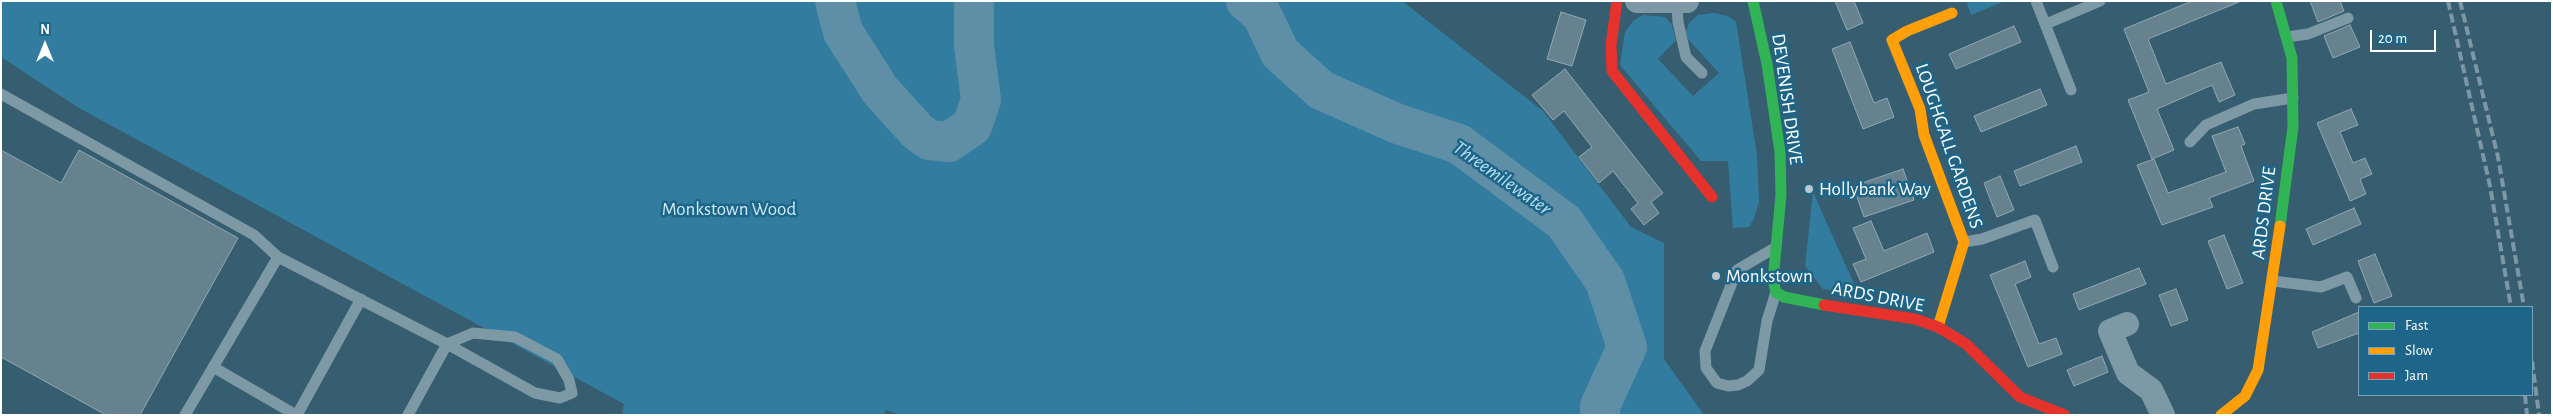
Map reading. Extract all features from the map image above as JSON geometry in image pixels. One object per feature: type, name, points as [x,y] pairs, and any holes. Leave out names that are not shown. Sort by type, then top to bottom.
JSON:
[{"type":"street","points":[[1617,1],[1611,45],[1610,62],[1612,71],[1712,198]]},
{"type":"street","points":[[1637,1],[1682,2]]},
{"type":"street","name":"DEVENISH DRIVE","points":[[1753,1],[1767,64],[1780,152],[1781,195],[1773,280],[1776,292]]},
{"type":"street","name":"ARDS DRIVE","points":[[2220,415],[2245,396],[2258,370],[2273,281],[2293,127],[2292,58],[2276,1]]},
{"type":"street","name":"LOUGHGALL GARDENS","points":[[1938,327],[1964,242],[1924,135],[1920,109],[1892,40],[1907,31],[1952,13]]},
{"type":"street","name":"ARDS DRIVE","points":[[1776,292],[1784,297],[1802,302],[1915,319],[1938,327],[1966,344],[2020,397],[2053,412],[2065,415]]},
{"type":"street","points":[[2127,324],[2110,331],[2128,373],[2136,377],[2151,390],[2163,415]]},
{"type":"lane","points":[[2036,1],[2071,90]]},
{"type":"lane","points":[[1682,2],[1678,22],[1686,57],[1702,74]]},
{"type":"lane","points":[[2046,24],[2098,2]]},
{"type":"lane","points":[[2287,37],[2308,34],[2348,18]]},
{"type":"lane","points":[[1,94],[254,235],[278,258],[361,298],[447,344],[535,393],[560,398],[572,393],[569,380],[558,359],[515,337],[473,333],[447,344],[408,415]]},
{"type":"lane","points":[[2190,142],[2206,125],[2254,104],[2293,98]]},
{"type":"lane","points":[[1964,242],[1982,239],[2035,220],[2053,267]]},
{"type":"lane","points":[[1776,248],[1737,270],[1705,351],[1706,368],[1717,383],[1728,386],[1738,385],[1747,382],[1759,370],[1767,321],[1776,292]]},
{"type":"lane","points":[[185,415],[278,258]]},
{"type":"lane","points":[[2273,281],[2321,288],[2347,278],[2356,298]]},
{"type":"lane","points":[[213,367],[296,415],[361,298]]},
{"type":"green space","name":"Monkstown Wood","points":[[1,1],[1402,1],[1543,111],[1631,227],[1664,243],[1664,359],[1704,415],[1195,415],[1196,412],[1194,415],[900,415],[886,410],[883,415],[622,415],[624,404],[79,108],[1,57]]},
{"type":"green space","points":[[1966,1],[2005,1],[1971,15]]},
{"type":"green space","points":[[1714,13],[1728,16],[1736,22],[1757,155],[1759,202],[1749,227],[1733,228],[1728,161],[1701,161],[1620,65],[1625,32],[1633,21],[1643,15],[1665,17],[1671,23],[1676,40],[1658,59],[1693,96],[1719,73],[1688,39],[1686,32],[1689,23],[1698,15]]},
{"type":"green space","points":[[1813,192],[1858,293],[1823,289],[1805,266]]},
{"type":"building","points":[[1835,1],[1854,1],[1863,23],[1847,30]]},
{"type":"building","points":[[2192,1],[2239,2],[2148,39],[2166,84],[2221,62],[2235,95],[2219,102],[2212,85],[2157,109],[2174,150],[2152,159],[2128,100],[2149,92],[2124,29]]},
{"type":"building","points":[[2310,1],[2340,1],[2344,11],[2318,22]]},
{"type":"building","points":[[1561,12],[1586,20],[1572,66],[1547,59]]},
{"type":"building","points":[[2350,25],[2360,47],[2333,58],[2324,36]]},
{"type":"building","points":[[2014,26],[2021,42],[1956,69],[1949,54]]},
{"type":"building","points":[[1850,42],[1874,103],[1887,98],[1894,117],[1863,129],[1832,49]]},
{"type":"building","points":[[1565,69],[1663,193],[1651,202],[1659,213],[1644,225],[1631,209],[1638,203],[1613,171],[1599,183],[1579,157],[1592,147],[1564,111],[1553,120],[1532,95]]},
{"type":"building","points":[[2040,89],[2047,105],[1981,132],[1974,116]]},
{"type":"building","points":[[2351,109],[2358,125],[2340,132],[2353,163],[2365,158],[2372,174],[2360,179],[2366,194],[2350,201],[2317,123]]},
{"type":"building","points":[[2238,127],[2245,144],[2241,146],[2254,181],[2209,198],[2213,207],[2162,225],[2137,165],[2154,159],[2168,193],[2226,172],[2212,136]]},
{"type":"building","points":[[2076,146],[2082,162],[2020,186],[2014,171]]},
{"type":"building","points":[[1,150],[61,183],[79,150],[238,238],[140,415],[106,415],[1,357]]},
{"type":"building","points":[[1903,169],[1914,200],[1864,217],[1853,186]]},
{"type":"building","points":[[2000,176],[2014,210],[1997,217],[1984,183]]},
{"type":"building","points":[[2354,208],[2361,224],[2313,245],[2306,229]]},
{"type":"building","points":[[1871,221],[1884,251],[1927,233],[1934,252],[1861,282],[1853,264],[1866,259],[1853,228]]},
{"type":"building","points":[[2224,235],[2243,283],[2227,289],[2208,241]]},
{"type":"building","points":[[2375,254],[2392,296],[2374,303],[2358,261]]},
{"type":"building","points":[[2025,261],[2031,277],[2015,284],[2039,344],[2056,338],[2062,354],[2028,367],[1990,275]]},
{"type":"building","points":[[2139,268],[2146,284],[2079,310],[2073,294]]},
{"type":"building","points":[[2176,289],[2188,320],[2171,326],[2159,295]]},
{"type":"building","points":[[2358,312],[2358,333],[2318,348],[2312,332]]},
{"type":"building","points":[[2102,356],[2108,372],[2074,386],[2067,370]]},
{"type":"waterway","name":"Threemilewater","points":[[835,1],[843,32],[880,90],[917,131],[929,140],[949,142],[972,126],[981,100],[974,45],[974,1]]},
{"type":"waterway","name":"Threemilewater","points":[[1246,1],[1262,15],[1280,53],[1321,90],[1398,124],[1459,144],[1564,222],[1605,281],[1627,347],[1600,406],[1600,415]]},
{"type":"railway","points":[[2448,1],[2490,186],[2511,306]]},
{"type":"railway","points":[[2460,1],[2498,157],[2524,306]]},
{"type":"railway","points":[[2533,369],[2539,415]]},
{"type":"railway","points":[[2525,396],[2527,415]]},
{"type":"traffic: fast","points":[[1753,1],[1767,64],[1780,152],[1781,195],[1773,280],[1776,292],[1784,297],[1824,305]]},
{"type":"traffic: fast","points":[[2276,1],[2292,58],[2293,127],[2280,226]]},
{"type":"traffic: slow","points":[[1938,327],[1964,242],[1924,135],[1920,109],[1892,40],[1907,31],[1952,13]]},
{"type":"traffic: slow","points":[[2221,415],[2245,396],[2258,370],[2280,226]]},
{"type":"traffic: jam","points":[[1617,1],[1611,45],[1612,71],[1712,197]]},
{"type":"traffic: jam","points":[[1824,305],[1915,319],[1938,327],[1966,344],[2020,397],[2065,415]]},
{"type":"place","name":"Hollybank Way","points":[[1809,189]]},
{"type":"place","name":"Monkstown","points":[[1716,276]]}]
